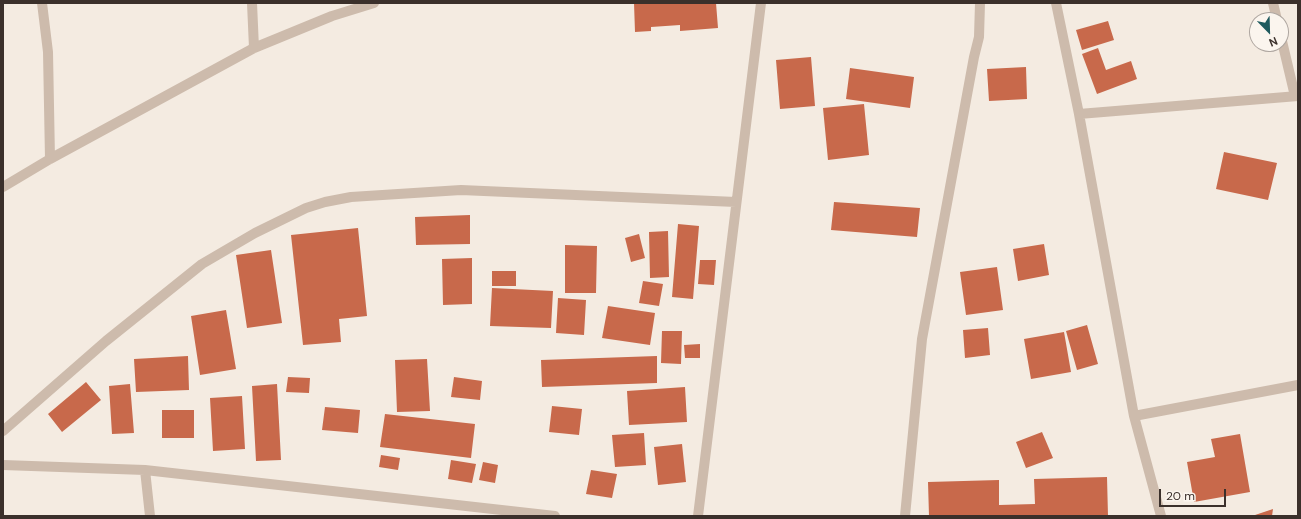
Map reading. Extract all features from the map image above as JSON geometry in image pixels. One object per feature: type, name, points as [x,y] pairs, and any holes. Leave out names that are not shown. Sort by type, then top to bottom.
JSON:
[{"type":"street","points":[[42,3],[48,52],[50,159]]},
{"type":"street","points":[[252,3],[254,48]]},
{"type":"street","points":[[3,187],[50,159],[254,48],[332,16],[374,3]]},
{"type":"street","points":[[698,516],[761,3]]},
{"type":"street","points":[[905,516],[922,339],[972,65],[979,37],[980,3]]},
{"type":"street","points":[[1056,3],[1079,114],[1134,416],[1161,516]]},
{"type":"street","points":[[1079,114],[1297,96],[1285,52]]},
{"type":"street","points":[[3,431],[106,341],[202,264],[255,233],[306,208],[324,202],[351,197],[461,190],[736,202]]},
{"type":"street","points":[[1134,416],[1298,385]]},
{"type":"street","points":[[3,465],[145,470],[550,516]]},
{"type":"street","points":[[145,470],[150,516]]},
{"type":"building","points":[[634,3],[716,3],[718,28],[680,31],[680,25],[651,27],[651,31],[635,32]]},
{"type":"building","points":[[1108,21],[1114,40],[1082,50],[1076,30]]},
{"type":"building","points":[[1098,48],[1106,70],[1131,61],[1137,79],[1097,94],[1082,54]]},
{"type":"building","points":[[811,57],[815,106],[780,109],[776,60]]},
{"type":"building","points":[[1026,67],[1027,99],[989,101],[987,69]]},
{"type":"building","points":[[850,68],[914,77],[910,108],[846,99]]},
{"type":"building","points":[[864,104],[869,155],[828,160],[823,108]]},
{"type":"building","points":[[1224,152],[1277,163],[1268,200],[1216,189]]},
{"type":"building","points":[[834,202],[920,208],[917,237],[831,230]]},
{"type":"building","points":[[470,215],[470,244],[416,245],[415,217]]},
{"type":"building","points":[[678,224],[699,226],[693,299],[672,297]]},
{"type":"building","points":[[358,228],[367,316],[339,319],[341,342],[303,345],[291,235]]},
{"type":"building","points":[[668,231],[669,277],[650,278],[649,232]]},
{"type":"building","points":[[639,234],[645,258],[631,262],[625,238]]},
{"type":"building","points":[[1044,244],[1049,275],[1018,281],[1013,249]]},
{"type":"building","points":[[565,245],[597,246],[596,293],[565,293]]},
{"type":"building","points":[[271,250],[282,323],[247,328],[236,255]]},
{"type":"building","points":[[472,258],[472,304],[443,305],[442,259]]},
{"type":"building","points":[[700,260],[716,260],[714,285],[698,284]]},
{"type":"building","points":[[997,267],[1003,310],[966,315],[960,272]]},
{"type":"building","points":[[492,271],[516,271],[516,286],[492,286]]},
{"type":"building","points":[[643,281],[663,284],[659,306],[639,303]]},
{"type":"building","points":[[492,288],[553,291],[551,328],[490,326]]},
{"type":"building","points":[[558,298],[586,300],[584,335],[556,333]]},
{"type":"building","points":[[608,306],[655,313],[650,345],[602,338]]},
{"type":"building","points":[[226,310],[236,369],[200,375],[191,316]]},
{"type":"building","points":[[1087,325],[1098,364],[1077,370],[1066,331]]},
{"type":"building","points":[[988,328],[990,355],[965,358],[963,330]]},
{"type":"building","points":[[662,331],[682,331],[681,364],[661,363]]},
{"type":"building","points":[[1064,332],[1071,372],[1031,379],[1024,339]]},
{"type":"building","points":[[700,344],[700,358],[685,358],[684,345]]},
{"type":"building","points":[[188,356],[189,390],[136,392],[134,359]]},
{"type":"building","points":[[657,356],[657,383],[542,387],[541,360]]},
{"type":"building","points":[[427,359],[430,411],[397,412],[395,360]]},
{"type":"building","points":[[288,377],[310,378],[309,393],[286,392]]},
{"type":"building","points":[[454,377],[482,381],[480,400],[451,397]]},
{"type":"building","points":[[86,382],[101,400],[62,432],[48,414]]},
{"type":"building","points":[[130,384],[134,433],[112,434],[109,386]]},
{"type":"building","points":[[277,384],[281,460],[256,461],[252,386]]},
{"type":"building","points":[[685,387],[687,422],[629,425],[627,391]]},
{"type":"building","points":[[242,396],[245,449],[213,451],[210,398]]},
{"type":"building","points":[[552,406],[582,409],[579,435],[549,432]]},
{"type":"building","points":[[325,407],[360,410],[358,433],[322,430]]},
{"type":"building","points":[[162,410],[194,410],[194,438],[162,438]]},
{"type":"building","points":[[385,414],[475,424],[471,458],[380,447]]},
{"type":"building","points":[[1042,432],[1053,458],[1026,468],[1016,442]]},
{"type":"building","points":[[644,433],[646,465],[615,467],[612,435]]},
{"type":"building","points":[[1240,434],[1250,492],[1194,502],[1187,462],[1215,457],[1211,439]]},
{"type":"building","points":[[682,444],[686,482],[658,485],[654,447]]},
{"type":"building","points":[[381,455],[400,458],[398,470],[379,467]]},
{"type":"building","points":[[451,460],[476,464],[472,483],[448,479]]},
{"type":"building","points":[[483,462],[498,465],[495,483],[479,480]]},
{"type":"building","points":[[591,470],[617,474],[612,498],[586,494]]},
{"type":"building","points":[[1107,477],[1108,516],[929,516],[928,482],[999,480],[999,505],[1035,504],[1034,479]]},
{"type":"building","points":[[1273,509],[1272,516],[1252,516]]}]
